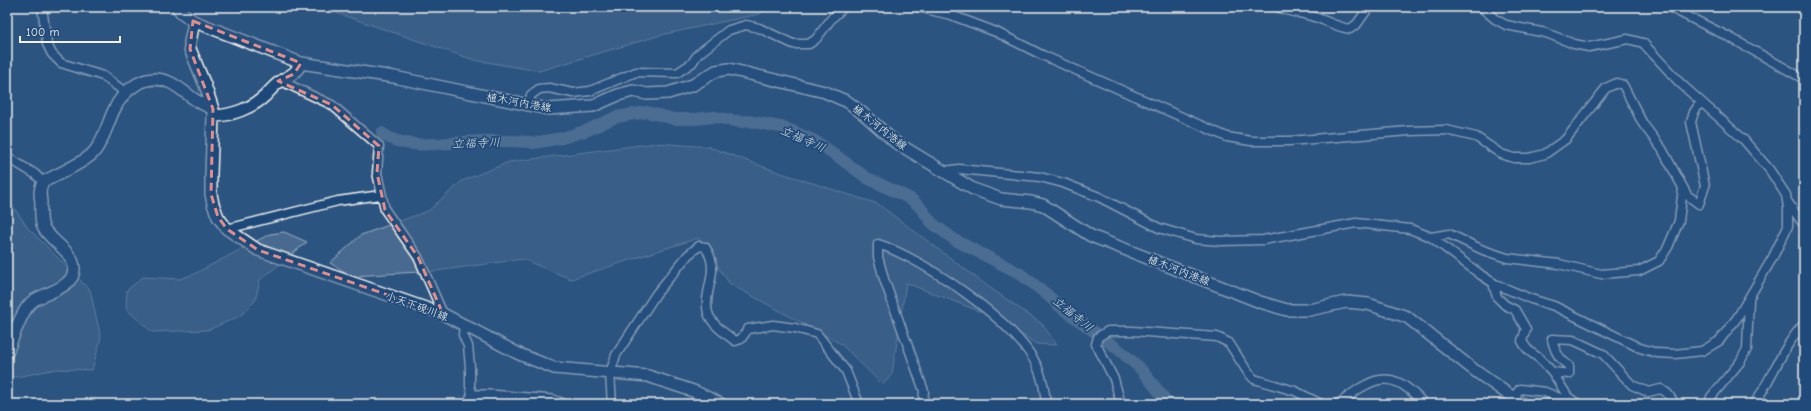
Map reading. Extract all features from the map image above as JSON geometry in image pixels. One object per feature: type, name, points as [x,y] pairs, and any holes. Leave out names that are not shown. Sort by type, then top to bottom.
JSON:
[{"type":"main road","name":"植木河内港線","points":[[177,7],[193,21],[301,63],[394,77],[548,109],[593,106],[618,94],[633,91],[647,94],[668,94],[693,85],[716,71],[729,69],[824,92],[848,102],[895,142],[973,189],[1002,199],[1031,202],[1043,205],[1091,236],[1260,302],[1287,310],[1309,310],[1346,302],[1368,304],[1407,317],[1474,370],[1518,401]]},
{"type":"main road","name":"小天下硯川線","points":[[193,21],[190,49],[205,85],[213,113],[211,194],[218,217],[227,229],[258,250],[443,314],[519,354],[554,368],[648,376],[696,392],[721,404]]},
{"type":"main road","points":[[7,353],[31,302],[41,296],[57,291],[72,276],[74,268],[70,258],[43,225],[40,188],[43,182],[87,158],[94,152],[118,101],[125,92],[135,84],[146,80],[159,79],[172,83],[213,113],[236,112],[252,106],[281,81],[294,74],[301,63]]},
{"type":"main road","points":[[471,400],[490,396],[553,401],[561,404]]},
{"type":"street","points":[[42,7],[47,44],[52,54],[61,63],[103,76],[125,92]]},
{"type":"street","points":[[528,106],[532,95],[539,89],[549,88],[573,93],[590,91],[636,72],[677,73],[692,63],[698,54],[729,30],[746,25],[759,28],[793,44],[809,44],[816,39],[832,18],[844,7]]},
{"type":"street","points":[[917,7],[951,15],[996,32],[1042,55],[1226,137],[1251,141],[1289,141],[1409,130],[1446,130],[1476,137],[1501,154],[1514,158],[1529,158],[1545,154],[1566,139],[1606,88],[1617,84],[1623,85],[1643,124],[1662,150],[1682,188],[1699,204],[1705,186],[1691,122],[1694,112],[1702,102]]},
{"type":"street","points":[[1277,7],[1287,11],[1313,16],[1336,27],[1350,29],[1357,24],[1369,7]]},
{"type":"street","points":[[944,172],[959,169],[1040,177],[1063,183],[1099,197],[1159,228],[1196,238],[1220,241],[1263,240],[1356,223],[1410,229],[1431,237],[1481,275],[1496,284],[1531,299],[1554,306],[1640,348],[1657,353],[1675,354],[1702,351],[1719,341],[1737,318],[1773,258],[1788,226],[1786,196],[1769,169],[1743,138],[1680,83],[1643,43],[1628,39],[1589,47],[1574,44],[1546,33],[1506,25],[1495,19],[1481,7]]},
{"type":"street","points":[[1669,7],[1731,38],[1804,79]]},
{"type":"street","points":[[281,81],[332,105],[376,143],[379,149],[377,173],[385,210],[418,257],[443,314]]},
{"type":"street","points":[[7,157],[35,174],[43,182]]},
{"type":"street","points":[[1431,237],[1449,234],[1483,250],[1507,258],[1559,264],[1601,274],[1639,271],[1659,261],[1668,247],[1679,221],[1682,188]]},
{"type":"street","points":[[227,229],[338,201],[381,195]]},
{"type":"street","points":[[1786,200],[1804,225]]},
{"type":"street","points":[[923,404],[924,391],[884,279],[878,257],[878,244],[895,250],[961,290],[997,318],[1012,333],[1036,365],[1042,380],[1046,404]]},
{"type":"street","points":[[612,404],[610,373],[616,355],[656,294],[688,255],[699,246],[705,247],[711,256],[712,266],[708,313],[713,322],[723,332],[736,341],[741,339],[748,329],[755,326],[773,325],[795,328],[817,334],[846,371],[859,404]]},
{"type":"street","points":[[1496,284],[1494,287],[1497,297],[1505,305],[1515,310],[1526,329],[1522,341],[1526,348],[1539,358],[1553,373],[1568,397],[1577,404]]},
{"type":"street","points":[[1709,404],[1711,397],[1740,362],[1747,349],[1749,298]]},
{"type":"street","points":[[464,324],[462,335],[468,346],[471,400]]},
{"type":"street","points":[[1754,404],[1762,394],[1777,363],[1804,324]]},
{"type":"street","points":[[1121,404],[1114,379],[1096,344],[1098,337],[1108,331],[1132,331],[1217,337],[1229,343],[1254,379],[1295,391],[1321,404]]},
{"type":"street","points":[[1553,373],[1569,374],[1569,366],[1563,361],[1554,347],[1552,339],[1573,340],[1603,354],[1632,385],[1648,392],[1661,389],[1667,393],[1672,401],[1672,404]]},
{"type":"street","points":[[1338,404],[1350,397],[1364,385],[1386,380],[1407,386],[1424,404]]},
{"type":"street","points":[[1518,401],[1520,389],[1545,392],[1577,404]]},
{"type":"highlighted area","points":[[193,21],[301,63],[294,74],[278,81],[332,105],[379,146],[377,173],[385,210],[418,257],[443,314],[258,250],[227,229],[218,217],[211,194],[213,109],[190,49]]},
{"type":"shaded area","points":[[319,7],[771,7],[759,14],[661,35],[539,71],[474,60]]},
{"type":"shaded area","points":[[656,143],[709,147],[778,172],[878,204],[986,285],[1042,324],[1057,345],[1036,344],[997,318],[906,283],[892,374],[883,385],[841,344],[730,284],[698,238],[571,279],[522,259],[436,271],[352,276],[330,263],[361,235],[428,211],[462,181],[509,162]]},
{"type":"shaded area","points":[[7,198],[28,228],[90,290],[101,338],[92,370],[56,369],[17,377],[7,375]]},
{"type":"shaded area","points":[[284,232],[307,242],[260,280],[255,301],[240,316],[208,330],[152,332],[126,309],[127,290],[143,277],[180,279],[194,274],[270,234]]},
{"type":"waterway","name":"立福寺川","points":[[382,133],[403,143],[416,144],[470,141],[533,143],[562,138],[588,130],[616,117],[647,112],[674,119],[714,117],[741,122],[748,121],[785,128],[823,146],[867,178],[911,199],[920,207],[932,223],[955,240],[1019,273],[1063,309],[1118,349],[1139,367],[1169,404]]}]
